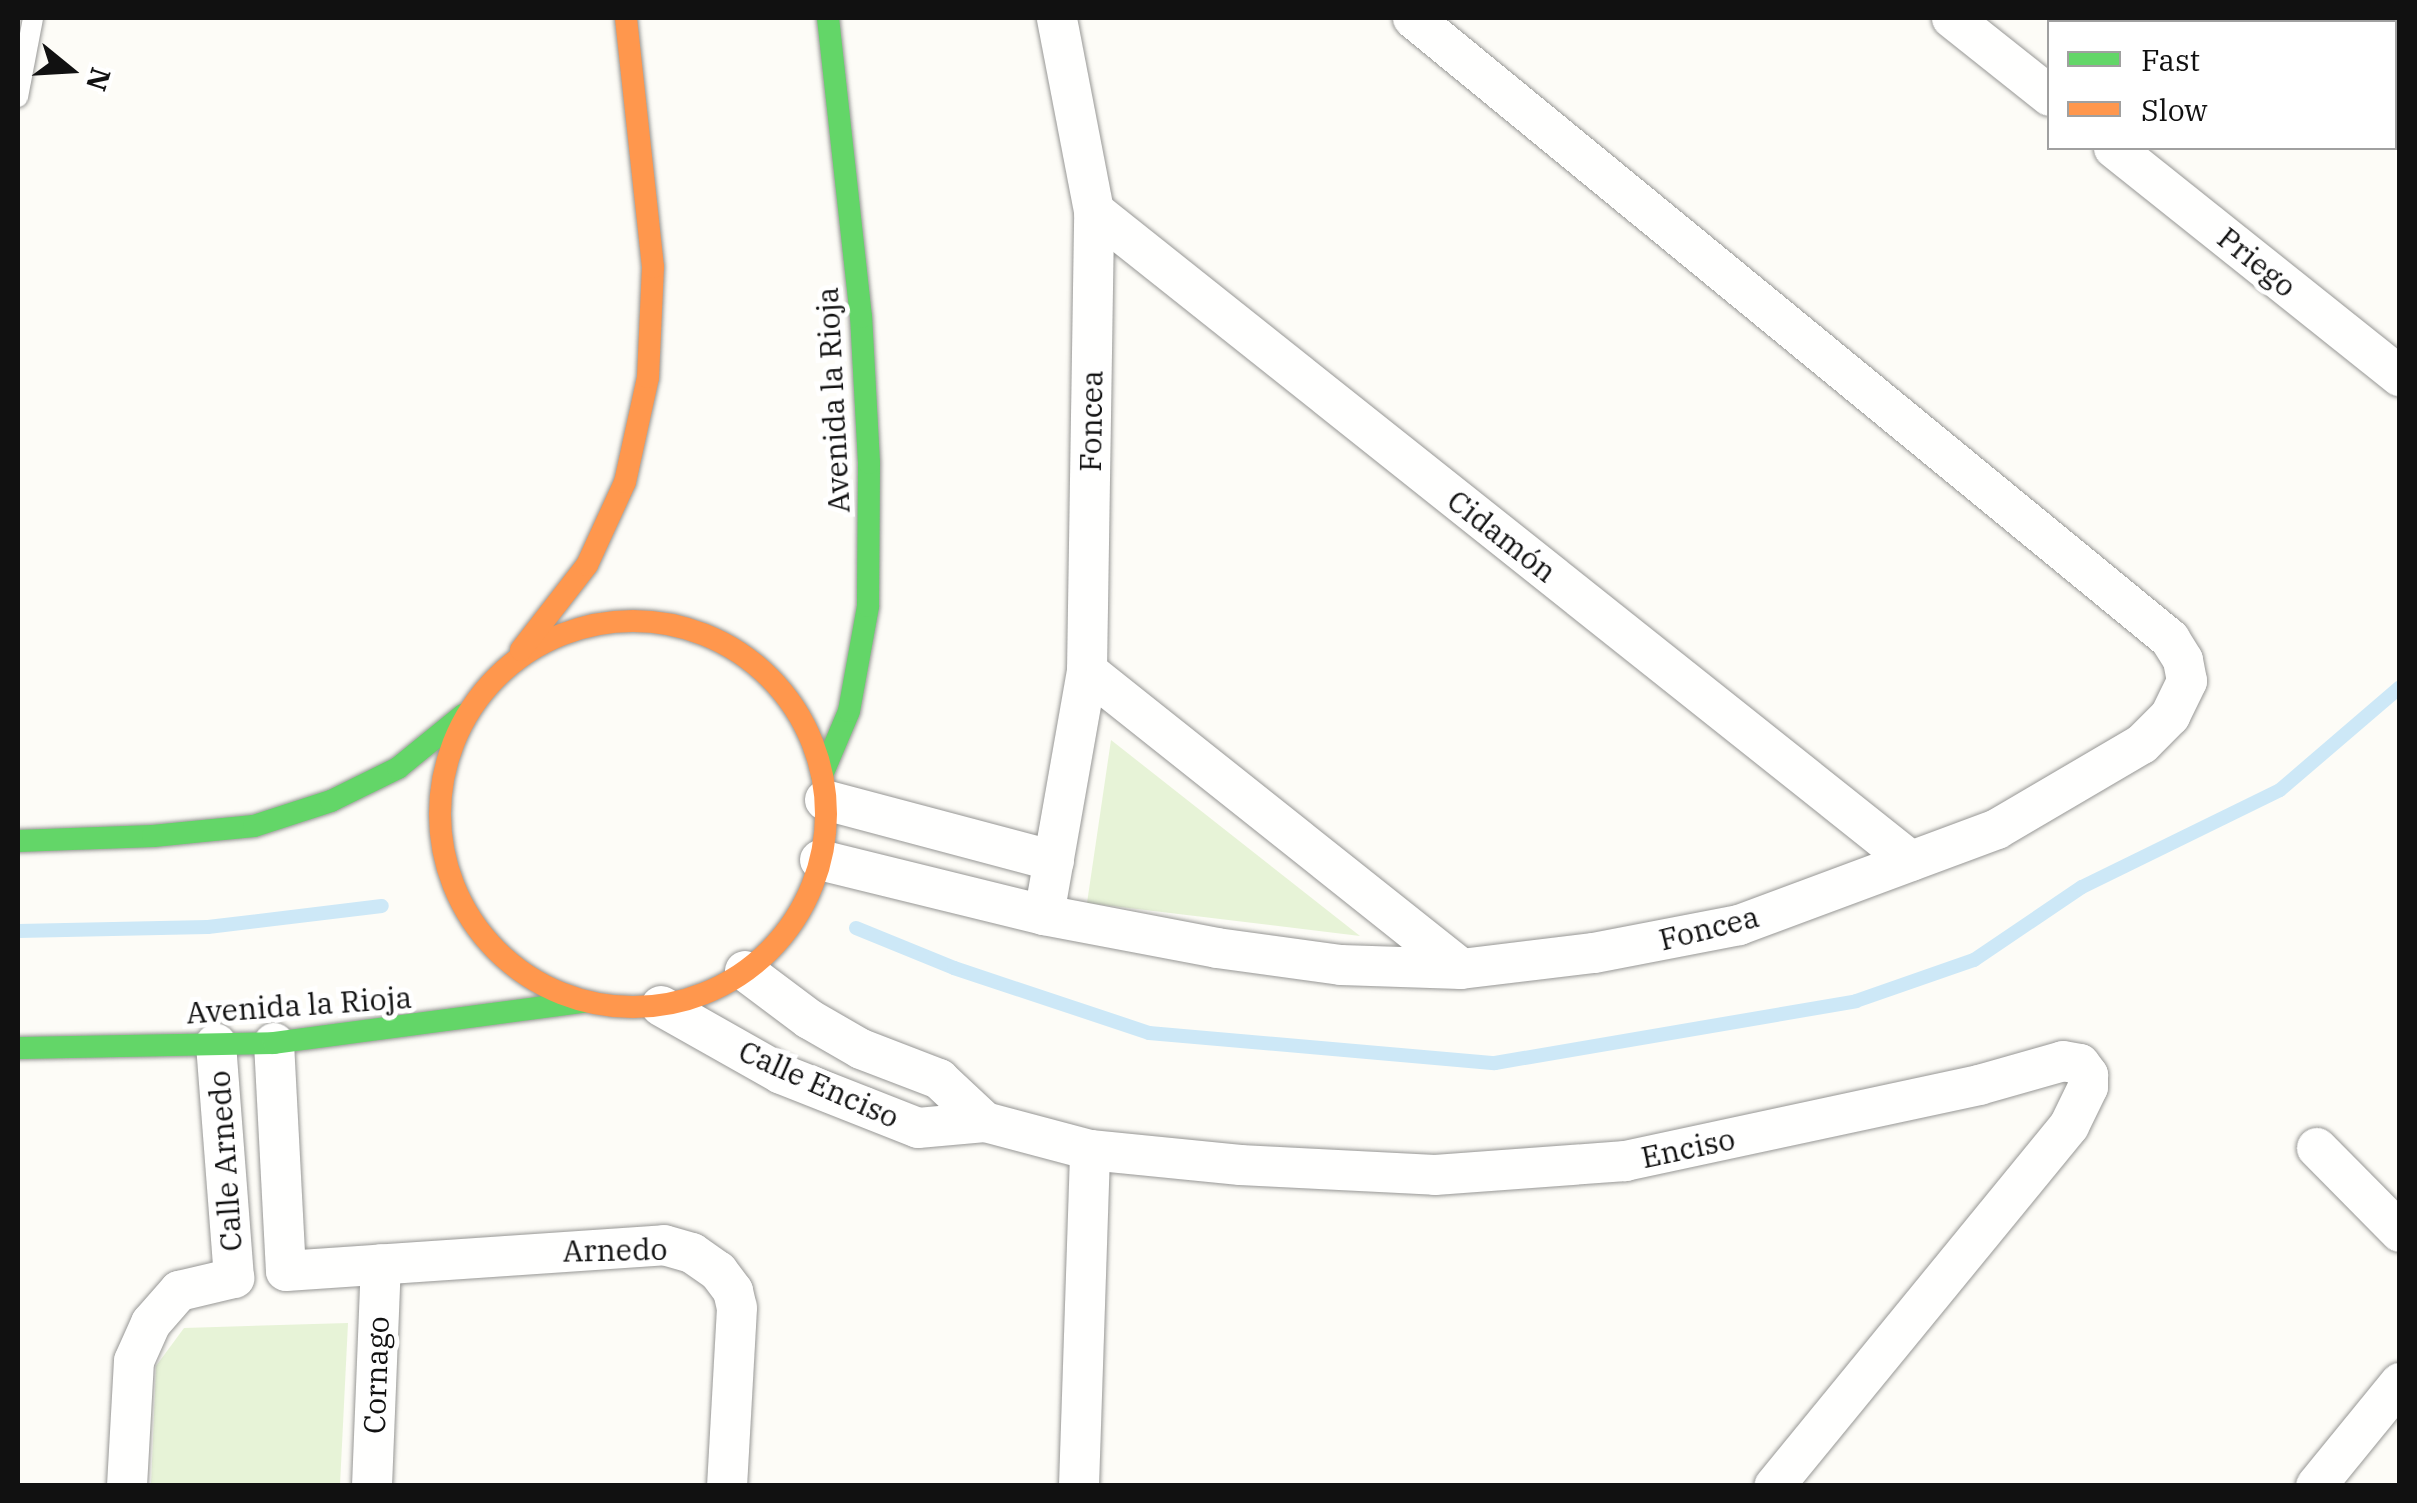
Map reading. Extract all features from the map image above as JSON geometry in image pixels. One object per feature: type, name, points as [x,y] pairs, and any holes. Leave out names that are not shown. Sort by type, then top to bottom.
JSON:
[{"type":"street","points":[[18,841],[153,836],[254,826],[331,801],[398,768],[469,710],[587,566],[625,482],[648,376],[653,267],[626,18]]},
{"type":"street","name":"Avenida la Rioja","points":[[824,788],[861,662],[868,606],[869,499],[861,317],[828,18]]},
{"type":"street","name":"Foncea","points":[[1057,18],[1094,211],[1087,670],[1044,914],[1217,948],[1324,962],[1461,969],[1594,954],[1739,925],[1997,829],[2142,744],[2181,698],[2188,680],[2183,660],[2170,639],[1413,18]]},
{"type":"street","points":[[1952,18],[2047,94]]},
{"type":"street","name":"Priego","points":[[2117,150],[2400,376]]},
{"type":"street","name":"Cidamón","points":[[1094,211],[1911,861]]},
{"type":"street","points":[[469,710],[445,766],[443,781],[439,826],[452,886],[483,938],[528,978],[583,1002],[622,1008],[661,1006],[706,994],[745,972],[779,941],[804,903],[820,860],[824,788],[803,722],[769,676],[724,642],[671,623],[615,620],[560,633],[511,662]]},
{"type":"street","points":[[1087,670],[1461,969]]},
{"type":"street","points":[[824,788],[1054,861]]},
{"type":"street","points":[[820,860],[1044,914]]},
{"type":"street","name":"Calle Enciso","points":[[745,972],[860,1049],[939,1079],[986,1122]]},
{"type":"street","name":"Avenida la Rioja","points":[[18,1048],[274,1043],[382,1032],[583,1002]]},
{"type":"street","name":"Calle Enciso","points":[[661,1006],[780,1074],[918,1128],[986,1122],[1090,1150]]},
{"type":"street","name":"Calle Arnedo","points":[[274,1043],[286,1272]]},
{"type":"street","name":"Calle Arnedo","points":[[127,1486],[134,1361],[150,1323],[179,1291],[234,1278],[216,1044]]},
{"type":"street","name":"Enciso","points":[[1090,1150],[1240,1165],[1435,1175],[1625,1161],[1979,1085],[2063,1061],[2080,1064],[2088,1075],[2088,1087],[2069,1126],[1774,1486]]},
{"type":"street","points":[[2318,1148],[2400,1232]]},
{"type":"street","points":[[1079,1486],[1090,1150]]},
{"type":"street","name":"Arnedo","points":[[286,1272],[664,1245],[692,1253],[718,1272],[733,1291],[737,1308],[727,1486]]},
{"type":"street","name":"Cornago","points":[[372,1486],[380,1264]]},
{"type":"street","points":[[2316,1486],[2400,1382]]},
{"type":"lane","points":[[18,97],[33,18]]},
{"type":"green space","points":[[1111,740],[1360,936],[1087,903]]},
{"type":"green space","points":[[348,1323],[340,1485],[151,1485],[156,1366],[184,1328]]},
{"type":"waterway","points":[[856,928],[954,968],[1149,1033],[1495,1063],[1856,1001],[1974,960],[2082,887],[2280,790],[2400,687]]},
{"type":"waterway","points":[[18,931],[208,927],[382,906]]},
{"type":"traffic: fast","points":[[822,775],[849,711],[868,606],[869,463],[861,317],[828,18]]},
{"type":"traffic: fast","points":[[18,841],[153,836],[254,826],[331,801],[398,768],[463,715]]},
{"type":"traffic: fast","points":[[18,1048],[274,1043],[583,1002]]},
{"type":"traffic: slow","points":[[521,650],[587,565],[625,482],[648,377],[653,267],[626,18]]},
{"type":"traffic: slow","points":[[633,621],[671,625],[707,636],[740,654],[769,678],[793,707],[811,740],[822,776],[826,814],[822,852],[811,888],[793,921],[769,950],[740,974],[707,992],[671,1003],[633,1007],[595,1003],[559,992],[526,974],[497,950],[473,921],[455,888],[444,852],[440,814],[444,776],[455,740],[473,707],[497,678],[526,654],[559,636],[595,625],[633,621]]}]
